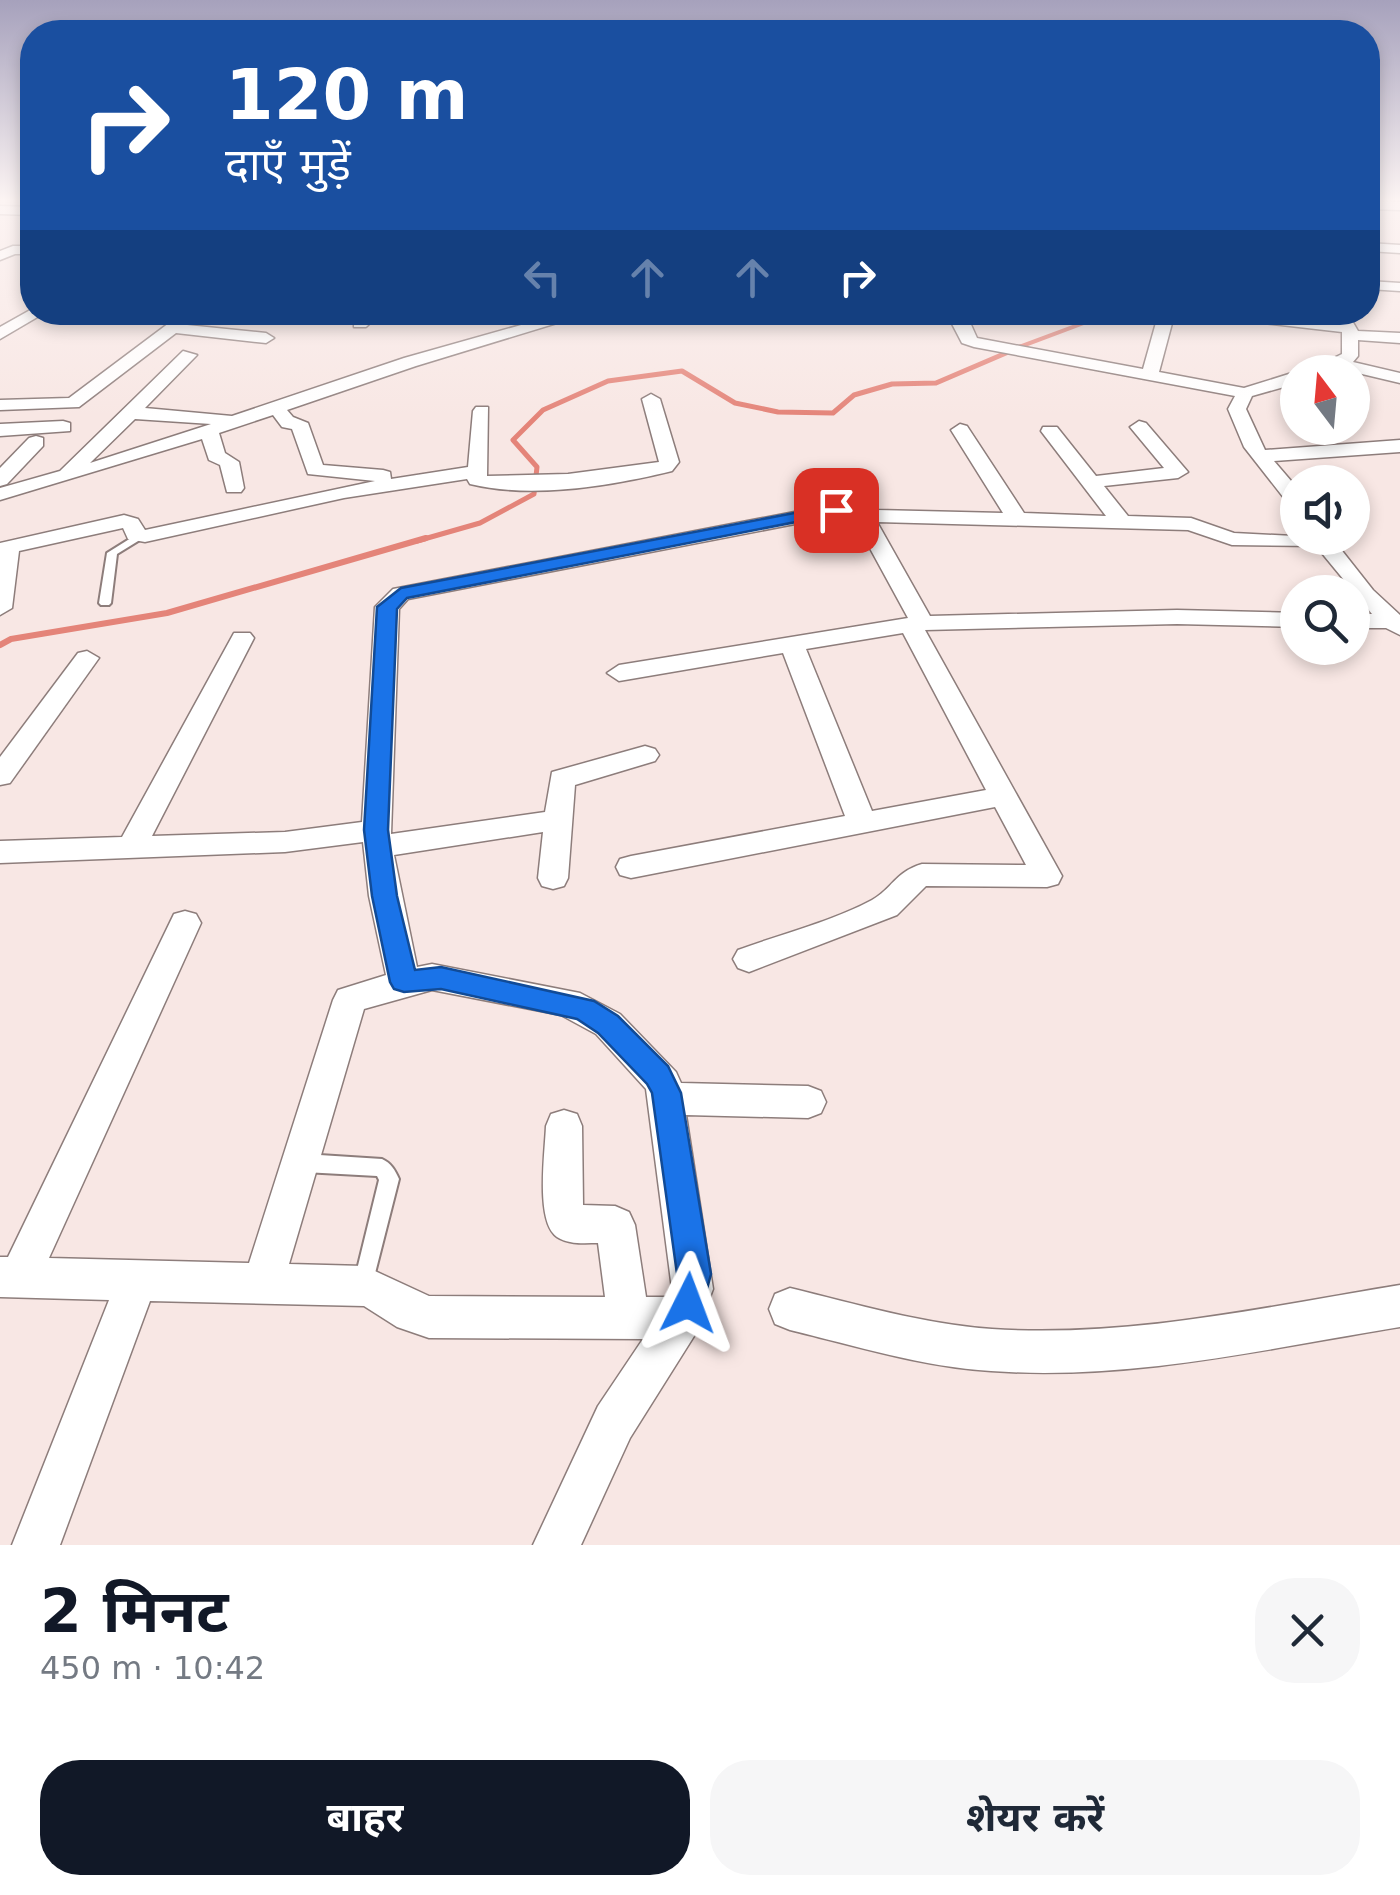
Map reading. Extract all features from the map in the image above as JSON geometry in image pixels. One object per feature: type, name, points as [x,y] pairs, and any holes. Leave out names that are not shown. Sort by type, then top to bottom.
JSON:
[{"type":"street","points":[[0,404],[73,403],[176,325]]},
{"type":"street","points":[[196,325],[266,338]]},
{"type":"street","points":[[0,494],[209,431],[410,362],[540,325]]},
{"type":"street","points":[[965,325],[970,341],[1245,394]]},
{"type":"street","points":[[1150,375],[1163,325]]},
{"type":"street","points":[[1311,325],[1400,338]]},
{"type":"street","points":[[1347,325],[1350,355]]},
{"type":"street","points":[[65,476],[188,354]]},
{"type":"street","points":[[1370,371],[1400,378]]},
{"type":"street","points":[[1280,383],[1245,394],[1237,409],[1259,456],[1280,481]]},
{"type":"street","points":[[482,412],[476,472],[480,482],[529,482],[668,465],[651,399]]},
{"type":"street","points":[[277,408],[288,423],[299,423],[315,470],[379,475],[399,484]]},
{"type":"street","points":[[131,413],[241,420]]},
{"type":"street","points":[[0,430],[63,427]]},
{"type":"street","points":[[1091,482],[1178,472],[1139,427]]},
{"type":"street","points":[[960,430],[1018,520]]},
{"type":"street","points":[[209,431],[216,456],[229,462],[234,488]]},
{"type":"street","points":[[1050,431],[1122,522]]},
{"type":"street","points":[[0,480],[36,442]]},
{"type":"street","points":[[1259,456],[1400,446]]},
{"type":"street","points":[[0,608],[5,548],[124,521],[131,523],[139,536],[476,472]]},
{"type":"street","points":[[404,982],[384,896],[377,838],[387,607],[394,598],[836,510],[1201,525],[1240,540],[1280,540]]},
{"type":"street","points":[[749,959],[886,907],[908,882],[922,874],[1046,876],[862,514]]},
{"type":"street","points":[[1335,555],[1396,624]]},
{"type":"street","points":[[619,673],[916,624],[1178,617],[1280,620]]},
{"type":"street","points":[[1370,622],[1396,624]]},
{"type":"street","points":[[131,848],[242,638]]},
{"type":"street","points":[[792,645],[862,823]]},
{"type":"street","points":[[0,776],[87,658]]},
{"type":"street","points":[[553,878],[562,778],[645,755]]},
{"type":"street","points":[[630,867],[1005,796]]},
{"type":"street","points":[[0,852],[377,838],[556,820]]},
{"type":"street","points":[[185,923],[10,1277],[364,1286],[382,1292],[417,1316],[681,1318]]},
{"type":"street","points":[[262,1285],[346,1006],[358,995],[404,982],[441,978],[584,1009],[608,1024],[658,1075],[667,1099],[694,1274],[693,1289],[681,1318],[614,1422],[557,1545]]},
{"type":"street","points":[[667,1099],[808,1102]]},
{"type":"street","points":[[564,1126],[563,1216],[571,1224],[615,1226],[628,1316]]},
{"type":"street","points":[[36,1545],[137,1281]]},
{"type":"street","points":[[790,1309],[916,1340],[992,1350],[1058,1351],[1138,1345],[1400,1306]]},
{"type":"lane","points":[[104,603],[112,552],[139,536]]},
{"type":"lane","points":[[298,1162],[382,1168],[387,1172],[390,1178],[364,1286]]},
{"type":"waterway","points":[[1014,349],[1078,325]]},
{"type":"waterway","points":[[417,541],[480,523],[534,494],[537,467],[513,440],[543,410],[608,381],[682,371],[735,403],[778,412],[833,413],[854,395],[892,384],[936,383],[1020,347]]},
{"type":"waterway","points":[[0,645],[11,639],[167,613],[426,538]]},
{"type":"route","points":[[688,1303],[694,1274],[666,1093],[658,1075],[608,1024],[584,1009],[441,978],[404,982],[384,896],[376,830],[387,607],[401,594],[836,510]]}]
